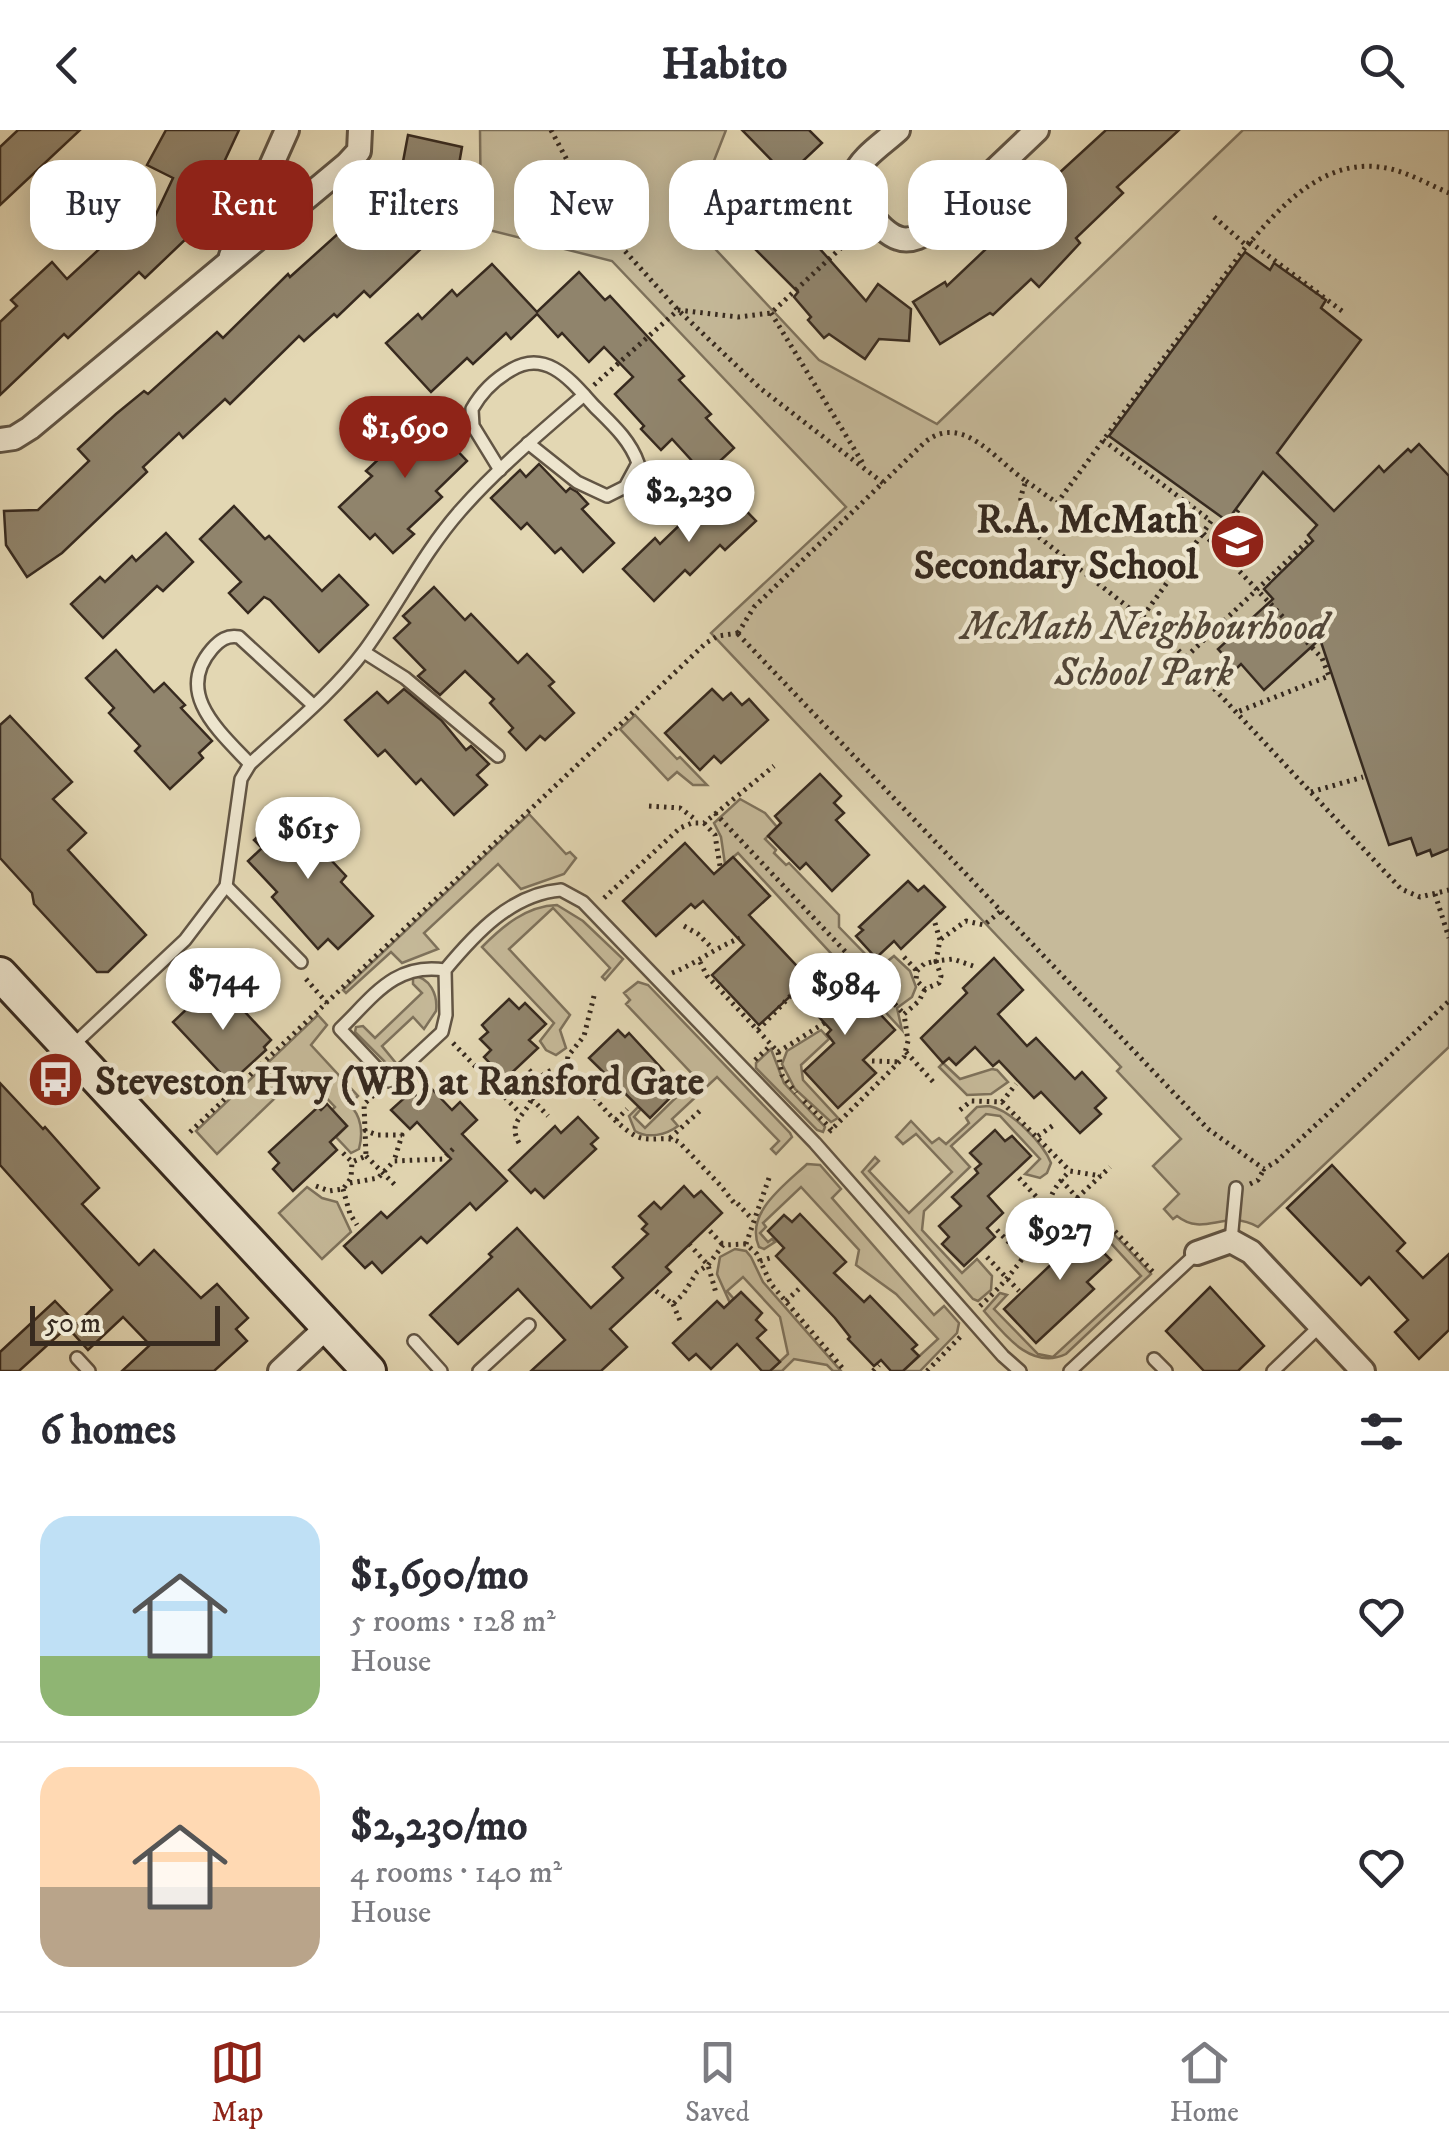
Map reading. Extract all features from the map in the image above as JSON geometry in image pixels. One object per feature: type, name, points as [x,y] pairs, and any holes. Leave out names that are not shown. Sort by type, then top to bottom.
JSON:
[{"type":"main road","points":[[0,974],[368,1371]]},
{"type":"street","points":[[230,260],[287,130]]},
{"type":"street","points":[[0,440],[14,438],[30,428],[354,157],[361,143],[360,130]]},
{"type":"street","points":[[867,160],[898,130]]},
{"type":"street","points":[[888,230],[897,238],[923,236],[1036,130]]},
{"type":"street","points":[[1197,1253],[1231,1241],[1251,1252],[1364,1371]]},
{"type":"street","points":[[280,1371],[328,1326]]},
{"type":"lane","points":[[500,470],[471,418],[478,400],[500,376],[520,364],[546,364],[560,371],[634,450],[638,464],[626,486],[608,496],[594,492],[528,443]]},
{"type":"lane","points":[[69,1048],[185,940],[226,886],[241,779],[250,764],[364,652],[442,533],[500,470],[584,395]]},
{"type":"lane","points":[[250,764],[224,736],[197,694],[196,675],[219,641],[230,636],[239,638],[313,705]]},
{"type":"lane","points":[[364,652],[405,678],[498,756]]},
{"type":"lane","points":[[226,886],[300,962]]},
{"type":"lane","points":[[445,970],[421,968],[400,974],[340,1029],[389,1081],[442,1032],[446,1015],[445,970],[489,922],[522,902],[561,890],[582,902],[816,1144],[1020,1371]]},
{"type":"lane","points":[[1231,1241],[1236,1188]]},
{"type":"lane","points":[[1070,1371],[1197,1253]]},
{"type":"lane","points":[[479,1371],[530,1325]]},
{"type":"lane","points":[[1273,1371],[1320,1326]]},
{"type":"lane","points":[[414,1342],[441,1371]]},
{"type":"lane","points":[[77,1358],[90,1371]]},
{"type":"lane","points":[[1154,1358],[1166,1371]]},
{"type":"path","points":[[551,130],[592,206],[624,250],[678,310],[760,388],[882,483]]},
{"type":"path","points":[[190,1132],[706,643],[714,637],[738,633],[754,607],[932,436],[952,431],[980,443],[1057,503],[1249,243],[1298,193],[1326,175],[1366,167],[1390,169],[1449,193]]},
{"type":"path","points":[[1214,216],[1346,314]]},
{"type":"path","points":[[584,395],[678,310],[738,317],[771,313],[839,250]]},
{"type":"path","points":[[771,313],[866,468]]},
{"type":"path","points":[[1103,440],[1211,521],[1142,616]]},
{"type":"path","points":[[1026,481],[1020,502],[1030,531],[1142,616],[1186,658],[1401,889],[1420,898],[1449,890]]},
{"type":"path","points":[[1213,542],[1240,508]]},
{"type":"path","points":[[1203,533],[1322,658],[1329,676],[1237,712]]},
{"type":"path","points":[[1186,658],[1311,538]]},
{"type":"path","points":[[738,633],[1212,1133],[1264,1169]]},
{"type":"path","points":[[602,900],[680,828],[701,823],[774,766]]},
{"type":"path","points":[[1312,792],[1363,777]]},
{"type":"path","points":[[649,806],[680,808],[701,823],[715,835],[720,866]]},
{"type":"path","points":[[700,962],[707,976],[778,1052],[780,1068],[789,1086],[829,1132],[901,1062],[906,1052],[904,1014],[715,813]]},
{"type":"path","points":[[1436,894],[1449,938]]},
{"type":"path","points":[[940,940],[966,921],[984,925],[1001,911]]},
{"type":"path","points":[[904,957],[917,970],[918,984],[932,988],[939,983],[936,961],[940,940],[934,923]]},
{"type":"path","points":[[684,926],[712,949]]},
{"type":"path","points":[[671,974],[700,962],[712,949],[740,938]]},
{"type":"path","points":[[917,970],[936,961],[953,960],[972,966]]},
{"type":"path","points":[[300,962],[308,982],[327,1003]]},
{"type":"path","points":[[758,1030],[799,986]]},
{"type":"path","points":[[904,1014],[922,998],[925,988]]},
{"type":"path","points":[[566,1068],[568,1056],[584,1036],[594,996]]},
{"type":"path","points":[[1254,1183],[1264,1169],[1277,1162],[1449,1002]]},
{"type":"path","points":[[778,1052],[826,1022]]},
{"type":"path","points":[[442,1032],[520,1113]]},
{"type":"path","points":[[906,1052],[936,1085]]},
{"type":"path","points":[[872,1061],[901,1062]]},
{"type":"path","points":[[519,1143],[514,1132],[538,1079],[566,1068]]},
{"type":"path","points":[[566,1068],[616,1120],[642,1139],[670,1138],[682,1146],[753,1220]]},
{"type":"path","points":[[530,1070],[538,1079]]},
{"type":"path","points":[[587,1088],[600,1076]]},
{"type":"path","points":[[389,1081],[364,1104],[366,1156],[398,1187]]},
{"type":"path","points":[[1002,1102],[1016,1084]]},
{"type":"path","points":[[532,1098],[548,1116]]},
{"type":"path","points":[[960,1110],[971,1101],[1002,1102],[1070,1171],[1101,1176]]},
{"type":"path","points":[[670,1138],[703,1108]]},
{"type":"path","points":[[616,1120],[627,1110]]},
{"type":"path","points":[[1038,1136],[1055,1124]]},
{"type":"path","points":[[316,1186],[329,1191],[385,1174],[402,1136],[364,1130]]},
{"type":"path","points":[[394,1161],[443,1159],[454,1148]]},
{"type":"path","points":[[343,1153],[352,1162]]},
{"type":"path","points":[[352,1162],[366,1156]]},
{"type":"path","points":[[352,1162],[345,1187],[350,1214],[357,1225]]},
{"type":"path","points":[[1078,1198],[1110,1167]]},
{"type":"path","points":[[978,1308],[1007,1278],[1038,1234],[1051,1190],[1070,1171]]},
{"type":"path","points":[[746,1244],[769,1178]]},
{"type":"path","points":[[1019,1178],[1067,1230]]},
{"type":"path","points":[[1061,1180],[1155,1274]]},
{"type":"path","points":[[997,1230],[1022,1256]]},
{"type":"path","points":[[710,1231],[723,1246]]},
{"type":"path","points":[[1038,1234],[1055,1256]]},
{"type":"path","points":[[688,1244],[708,1265],[716,1293]]},
{"type":"path","points":[[672,1304],[723,1246],[746,1244]]},
{"type":"path","points":[[746,1244],[760,1261],[766,1278],[845,1371]]},
{"type":"path","points":[[760,1261],[773,1256]]},
{"type":"path","points":[[988,1257],[1019,1290]]},
{"type":"path","points":[[786,1300],[800,1287]]},
{"type":"path","points":[[656,1291],[672,1304],[680,1323]]},
{"type":"path","points":[[927,1371],[974,1324]]},
{"type":"path","points":[[873,1371],[879,1365]]},
{"type":"green space","name":"McMath Neighbourhood School Park","points":[[480,130],[726,130],[714,160],[669,160],[669,250],[716,250],[819,360],[937,424],[1243,130],[1449,130],[1449,1047],[1258,1227],[1235,1220],[1197,1224],[1177,1216],[1173,1219],[1164,1209],[1179,1194],[1153,1166],[1181,1139],[1117,1071],[1121,1067],[711,633],[846,507],[612,261],[568,250],[649,250],[649,160],[514,160],[514,236],[494,231],[494,160],[480,160]]},
{"type":"green space","points":[[635,715],[707,785],[693,785],[677,772],[668,780],[620,729]]},
{"type":"green space","points":[[740,799],[765,813],[777,827],[765,839],[776,850],[774,853],[786,865],[789,863],[839,915],[839,927],[879,968],[894,956],[910,971],[916,987],[912,997],[897,1008],[902,1030],[738,853],[725,864],[721,837],[714,823]]},
{"type":"green space","points":[[529,814],[566,854],[570,852],[576,858],[564,874],[521,889],[498,864],[424,933],[438,949],[402,963],[391,952],[346,993],[343,990]]},
{"type":"green space","points":[[557,905],[583,921],[623,959],[605,980],[602,977],[610,968],[553,908],[509,949],[570,1015],[560,1030],[566,1048],[556,1055],[540,1041],[554,1023],[482,947],[525,913]]},
{"type":"green space","points":[[413,976],[432,988],[436,1011],[424,1029],[413,1017],[382,1046],[395,1062],[390,1067],[355,1032],[356,1027],[363,1026],[375,1038],[422,993],[413,984]]},
{"type":"green space","points":[[638,982],[648,985],[790,1133],[792,1137],[776,1154],[771,1149],[779,1141],[717,1077],[672,1119],[678,1126],[657,1135],[635,1131],[629,1116],[638,1107],[641,1109],[634,1117],[645,1128],[696,1078],[626,1004],[630,1000],[624,993]]},
{"type":"green space","points":[[318,1015],[327,1025],[311,1045],[358,1096],[349,1105],[360,1125],[359,1149],[351,1153],[336,1137],[347,1126],[302,1072],[217,1154],[196,1131]]},
{"type":"green space","points":[[821,1030],[829,1039],[801,1065],[803,1080],[838,1118],[831,1122],[795,1089],[782,1064],[787,1051]]},
{"type":"green space","points":[[771,1049],[784,1083],[825,1127],[823,1132],[756,1068],[756,1063]]},
{"type":"green space","points":[[943,1063],[960,1079],[992,1069],[1008,1082],[991,1094],[967,1095],[939,1067]]},
{"type":"green space","points":[[989,1106],[1025,1128],[1051,1163],[1040,1178],[1025,1174],[1040,1159],[1000,1116],[986,1114],[951,1146],[970,1167],[924,1211],[922,1230],[962,1273],[977,1259],[992,1276],[991,1290],[978,1301],[862,1172],[875,1157],[879,1161],[869,1171],[909,1213],[952,1172],[916,1134],[903,1144],[896,1137],[911,1121],[932,1143],[939,1138],[946,1144],[969,1123],[966,1118],[977,1107]]},
{"type":"green space","points":[[807,1164],[820,1165],[841,1189],[832,1198],[934,1315],[944,1306],[959,1323],[957,1333],[920,1371],[903,1371],[938,1339],[896,1294],[856,1265],[859,1250],[801,1187],[763,1223],[766,1227],[760,1233],[768,1242],[775,1242],[764,1249],[759,1247],[757,1222],[762,1211]]},
{"type":"green space","points":[[307,1187],[322,1198],[337,1202],[351,1232],[322,1259],[279,1213]]},
{"type":"green space","points":[[1072,1204],[1097,1216],[1151,1274],[1066,1354],[1053,1358],[1041,1358],[1019,1348],[984,1311],[1000,1293],[1007,1295],[994,1309],[1038,1354],[1053,1357],[1141,1276],[1083,1213],[1072,1222],[1078,1228],[1075,1232],[1063,1217]]},
{"type":"green space","points":[[735,1249],[746,1251],[763,1282],[841,1371],[794,1359],[782,1371],[770,1371],[788,1354],[780,1317],[743,1277],[727,1291],[734,1299],[730,1303],[717,1274],[720,1257]]},
{"type":"building","points":[[18,130],[80,130],[48,160],[30,160],[30,177],[0,205],[0,147]]},
{"type":"building","points":[[166,130],[239,130],[225,160],[176,160],[176,248],[145,278],[139,272],[68,338],[64,334],[0,395],[0,322],[17,306],[11,300],[52,262],[67,279],[98,250],[156,250],[156,214],[173,178],[156,170],[156,160],[150,160]]},
{"type":"building","points":[[742,130],[809,130],[822,143],[804,160],[771,160]]},
{"type":"building","points":[[1106,130],[1179,130],[1117,187],[1123,193],[1076,238],[1080,243],[1039,287],[1031,279],[993,315],[990,313],[940,344],[913,302],[945,282],[947,286],[985,250],[1067,250],[1067,166]]},
{"type":"building","points":[[408,135],[462,147],[460,160],[403,160]]},
{"type":"building","points":[[333,238],[333,250],[420,250],[370,297],[364,291],[304,341],[299,336],[230,404],[225,399],[183,438],[179,433],[143,467],[147,472],[62,553],[27,577],[6,545],[4,511],[38,510],[89,461],[78,449],[217,332],[223,338],[288,274],[290,277]]},
{"type":"building","points":[[756,250],[821,250],[866,301],[878,284],[911,309],[909,341],[879,339],[865,359],[829,334],[824,338],[794,297],[798,292]]},
{"type":"building","points":[[1245,252],[1270,270],[1274,263],[1326,300],[1321,308],[1361,340],[1277,453],[1334,511],[1379,466],[1384,472],[1419,444],[1449,476],[1449,849],[1432,856],[1430,850],[1417,855],[1411,838],[1389,845],[1320,639],[1264,690],[1241,664],[1236,669],[1218,649],[1273,599],[1264,589],[1313,541],[1308,535],[1317,525],[1263,472],[1227,521],[1109,436]]},
{"type":"building","points":[[492,264],[537,312],[579,272],[605,300],[610,296],[684,376],[679,380],[711,414],[706,418],[734,448],[705,475],[672,439],[661,450],[615,394],[633,377],[604,347],[589,362],[537,314],[511,339],[506,333],[473,364],[467,358],[431,392],[386,343],[418,314],[422,319],[452,290],[457,296]]},
{"type":"building","points":[[424,405],[454,437],[449,442],[467,461],[436,491],[442,497],[408,529],[414,534],[393,553],[375,534],[370,539],[339,507],[372,476],[366,471],[399,440],[394,434]]},
{"type":"building","points":[[539,464],[566,492],[570,488],[577,492],[588,504],[582,509],[614,543],[583,572],[561,548],[555,553],[527,523],[521,529],[491,498],[520,470],[526,477]]},
{"type":"building","points":[[725,489],[756,521],[725,550],[720,545],[690,575],[685,570],[654,601],[623,569],[655,538],[660,544]]},
{"type":"building","points":[[234,506],[322,591],[339,575],[368,605],[319,652],[270,600],[264,597],[248,613],[229,593],[241,582],[200,539]]},
{"type":"building","points":[[166,533],[193,562],[163,591],[157,586],[103,638],[71,604],[100,577],[105,582],[132,556],[136,561]]},
{"type":"building","points":[[434,587],[465,620],[471,614],[518,663],[527,654],[554,682],[549,686],[574,713],[545,740],[540,736],[526,750],[509,732],[513,728],[490,703],[494,699],[465,671],[440,695],[418,676],[425,670],[394,638],[410,623],[403,616]]},
{"type":"building","points":[[116,650],[154,692],[164,683],[212,741],[199,753],[203,758],[170,789],[135,751],[140,746],[109,713],[114,708],[86,678]]},
{"type":"building","points":[[404,689],[441,720],[466,750],[471,746],[489,764],[477,775],[487,785],[454,815],[421,779],[416,784],[385,750],[378,756],[345,720],[377,692],[388,703]]},
{"type":"building","points":[[712,689],[723,700],[731,693],[742,705],[749,699],[768,720],[721,763],[714,756],[700,770],[665,733]]},
{"type":"building","points":[[10,716],[72,782],[53,799],[86,833],[68,850],[146,935],[108,972],[97,972],[34,904],[32,893],[0,858],[0,725]]},
{"type":"building","points":[[820,774],[841,796],[834,803],[844,813],[836,820],[869,855],[832,891],[806,863],[800,869],[768,836],[781,823],[775,816]]},
{"type":"building","points":[[289,807],[321,841],[317,845],[346,876],[341,882],[373,916],[338,949],[328,939],[318,949],[272,897],[277,892],[248,861],[262,848],[254,840]]},
{"type":"building","points":[[685,843],[714,874],[733,857],[770,896],[749,915],[809,979],[759,1025],[712,975],[744,945],[703,901],[695,908],[691,904],[656,936],[623,901]]},
{"type":"building","points":[[908,881],[918,891],[924,886],[945,907],[901,949],[894,941],[876,958],[856,936],[863,930],[859,927]]},
{"type":"building","points":[[994,958],[1023,990],[998,1014],[1027,1046],[1036,1038],[1075,1079],[1082,1072],[1106,1098],[1095,1108],[1101,1114],[1080,1133],[1041,1092],[1034,1098],[999,1061],[993,1066],[975,1047],[956,1065],[949,1058],[943,1063],[921,1038],[967,993],[963,988]]},
{"type":"building","points":[[838,969],[895,1030],[863,1060],[876,1073],[838,1108],[804,1071],[834,1043],[827,1034],[831,1030],[804,1001]]},
{"type":"building","points":[[219,984],[271,1040],[264,1047],[266,1050],[230,1083],[173,1022],[208,989],[211,992]]},
{"type":"building","points":[[509,999],[519,1009],[525,1003],[546,1024],[529,1040],[538,1048],[505,1079],[484,1057],[491,1050],[480,1039],[488,1032],[482,1025]]},
{"type":"building","points":[[618,1030],[625,1037],[629,1033],[674,1082],[663,1092],[669,1099],[650,1118],[589,1058]]},
{"type":"building","points":[[0,1083],[99,1188],[82,1204],[139,1265],[154,1250],[201,1298],[217,1284],[248,1318],[236,1329],[247,1341],[214,1371],[122,1371],[150,1345],[123,1317],[88,1350],[70,1330],[112,1290],[0,1165]]},
{"type":"building","points":[[431,1088],[452,1110],[460,1102],[477,1120],[462,1134],[507,1181],[476,1210],[470,1203],[427,1243],[421,1237],[382,1273],[372,1262],[365,1268],[344,1246],[381,1212],[387,1218],[451,1159],[417,1122],[410,1129],[391,1110],[412,1091],[419,1099]]},
{"type":"building","points":[[327,1104],[347,1126],[330,1142],[337,1150],[293,1191],[273,1169],[279,1163],[269,1152],[318,1107],[321,1110]]},
{"type":"building","points":[[578,1117],[598,1138],[591,1144],[596,1149],[544,1198],[535,1189],[531,1193],[509,1170],[555,1126],[561,1133]]},
{"type":"building","points":[[995,1130],[1005,1141],[1012,1136],[1031,1156],[988,1196],[1003,1213],[987,1228],[995,1237],[964,1266],[942,1244],[949,1237],[939,1226],[961,1206],[952,1197],[978,1173],[975,1169],[981,1164],[970,1153]]},
{"type":"building","points":[[1332,1165],[1405,1243],[1397,1251],[1423,1278],[1449,1254],[1449,1330],[1419,1359],[1395,1332],[1408,1320],[1369,1277],[1361,1285],[1287,1208]]},
{"type":"building","points":[[684,1186],[694,1197],[701,1191],[722,1213],[666,1267],[671,1272],[610,1329],[627,1347],[601,1371],[531,1371],[565,1340],[518,1289],[458,1344],[430,1315],[517,1228],[591,1308],[623,1278],[613,1267],[648,1234],[642,1229],[647,1224],[639,1216],[654,1202],[661,1209]]},
{"type":"building","points":[[800,1214],[846,1262],[834,1273],[864,1302],[870,1296],[917,1345],[912,1349],[919,1356],[903,1371],[891,1371],[881,1360],[874,1366],[776,1256],[784,1248],[768,1231],[784,1215],[792,1222]]},
{"type":"building","points":[[1087,1220],[1107,1241],[1099,1248],[1111,1260],[1087,1282],[1094,1289],[1036,1343],[1004,1309],[1060,1256],[1055,1250]]},
{"type":"building","points":[[1210,1287],[1264,1346],[1238,1371],[1204,1371],[1166,1331]]},
{"type":"building","points":[[741,1292],[762,1313],[756,1320],[766,1330],[757,1338],[780,1362],[770,1371],[762,1371],[737,1344],[711,1369],[696,1354],[689,1360],[673,1343],[717,1301],[724,1308]]},
{"type":"building","points":[[55,1301],[74,1321],[19,1371],[0,1371],[0,1352]]},
{"type":"place","name":"R.A. McMath Secondary School","points":[[1237,541]]},
{"type":"place","name":"Steveston Hwy (WB) at Ransford Gate","points":[[56,1080]]}]
